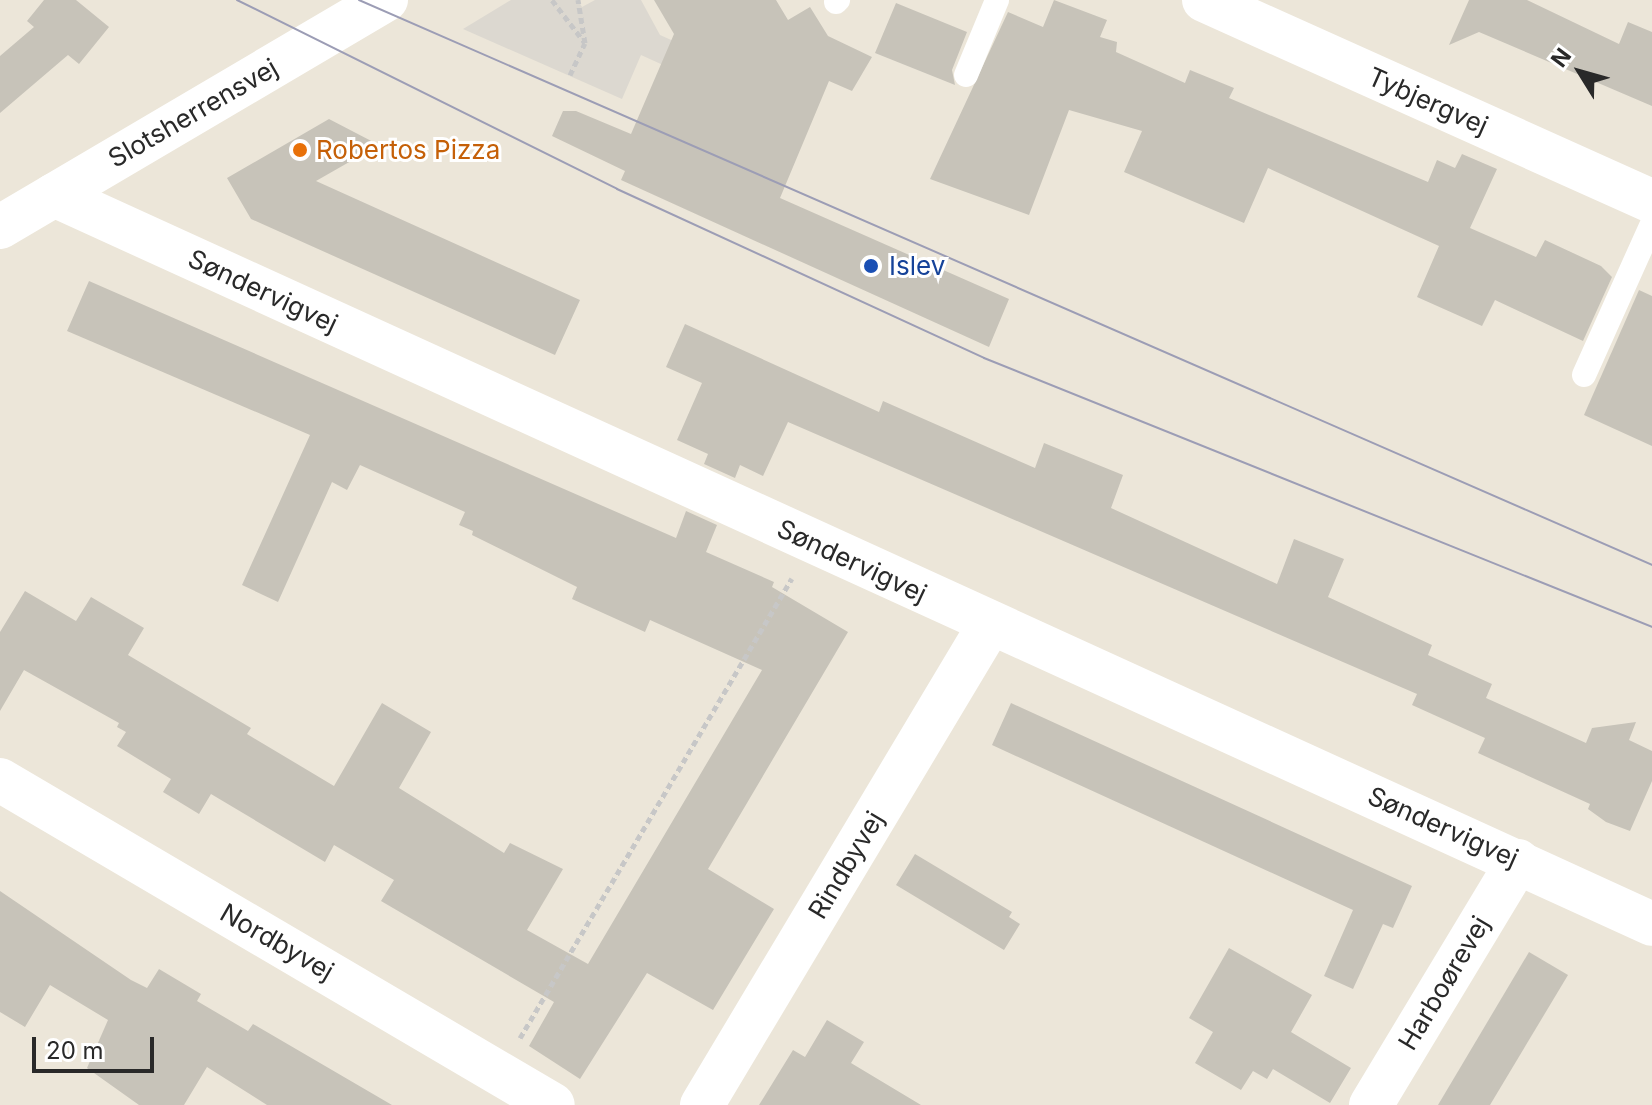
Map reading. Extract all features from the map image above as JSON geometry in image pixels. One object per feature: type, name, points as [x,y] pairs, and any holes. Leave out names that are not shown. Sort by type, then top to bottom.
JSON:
[{"type":"street","name":"Slotsherrensvej","points":[[0,227],[386,0]]},
{"type":"street","name":"Tybjergvej","points":[[1204,0],[1652,201]]},
{"type":"street","name":"Søndervigvej","points":[[54,195],[1652,924]]},
{"type":"street","name":"Rindbyvej","points":[[702,1105],[990,624]]},
{"type":"street","name":"Nordbyvej","points":[[0,780],[553,1105]]},
{"type":"street","name":"Harboørevej","points":[[1371,1105],[1518,861]]},
{"type":"lane","points":[[966,75],[997,0]]},
{"type":"lane","points":[[1584,375],[1652,224]]},
{"type":"path","points":[[552,0],[585,43]]},
{"type":"path","points":[[570,75],[585,43],[578,0]]},
{"type":"path","points":[[499,1073],[813,543]]},
{"type":"shaded area","points":[[511,0],[578,0],[582,7],[595,0],[641,0],[660,35],[779,88],[767,112],[641,55],[622,99],[463,29]]},
{"type":"building","points":[[44,0],[76,0],[109,27],[79,64],[68,55],[0,113],[0,56],[34,27],[27,21]]},
{"type":"building","points":[[654,0],[776,0],[788,20],[810,7],[828,36],[872,57],[852,91],[829,81],[780,198],[1009,299],[989,347],[621,180],[625,171],[552,136],[563,111],[576,111],[631,134],[674,34]]},
{"type":"building","points":[[1054,0],[1107,20],[1100,37],[1117,42],[1116,52],[1185,83],[1190,70],[1234,88],[1229,98],[1428,182],[1437,160],[1455,168],[1462,154],[1497,169],[1470,228],[1536,257],[1545,240],[1601,266],[1612,277],[1583,341],[1495,300],[1482,326],[1417,297],[1439,246],[1268,168],[1244,223],[1124,172],[1142,131],[1069,110],[1029,215],[930,179],[1008,12],[1043,27]]},
{"type":"building","points":[[1469,0],[1527,0],[1619,44],[1628,22],[1652,32],[1652,106],[1479,32],[1449,45]]},
{"type":"building","points":[[896,3],[967,32],[952,70],[955,85],[875,53]]},
{"type":"building","points":[[329,119],[379,145],[316,181],[580,300],[555,355],[251,219],[227,178]]},
{"type":"building","points":[[89,281],[676,538],[686,511],[717,525],[706,552],[774,582],[772,587],[848,632],[708,869],[774,909],[713,1010],[647,973],[580,1079],[529,1046],[554,1002],[381,901],[394,880],[334,845],[325,862],[211,794],[199,814],[163,792],[171,779],[117,746],[126,732],[117,727],[119,723],[24,670],[0,711],[0,632],[25,591],[76,621],[91,597],[144,628],[128,655],[251,728],[247,734],[334,786],[382,703],[431,732],[399,788],[504,853],[510,843],[563,869],[527,930],[588,964],[762,670],[650,620],[645,632],[572,599],[577,587],[472,535],[473,531],[459,525],[465,512],[360,465],[347,490],[332,482],[278,602],[242,585],[310,435],[67,331]]},
{"type":"building","points":[[1639,290],[1652,296],[1652,446],[1584,415]]},
{"type":"building","points":[[685,324],[879,412],[883,401],[1035,468],[1044,443],[1123,475],[1111,508],[1277,584],[1294,539],[1344,559],[1328,597],[1432,645],[1428,655],[1492,684],[1486,698],[1586,743],[1592,728],[1636,722],[1629,740],[1652,751],[1652,781],[1630,831],[1606,822],[1588,809],[1590,804],[1478,753],[1485,738],[1412,705],[1417,694],[788,422],[763,476],[740,465],[735,478],[704,464],[708,454],[677,440],[702,383],[666,367]]},
{"type":"building","points":[[1011,703],[1412,886],[1393,928],[1383,924],[1353,989],[1324,976],[1353,910],[992,745]]},
{"type":"building","points":[[915,854],[1012,912],[1009,917],[1020,924],[1004,950],[896,885]]},
{"type":"building","points":[[0,891],[131,980],[147,988],[159,969],[201,994],[197,1001],[248,1031],[253,1024],[392,1105],[267,1105],[207,1067],[184,1105],[139,1105],[87,1068],[108,1020],[50,985],[25,1027],[0,1012]]},
{"type":"building","points":[[1229,948],[1312,995],[1291,1032],[1351,1068],[1330,1103],[1273,1069],[1267,1079],[1253,1071],[1241,1090],[1195,1063],[1213,1032],[1189,1018]]},
{"type":"building","points":[[1529,952],[1568,975],[1490,1105],[1438,1105]]},
{"type":"building","points":[[827,1020],[864,1042],[851,1063],[921,1105],[759,1105],[793,1050],[805,1057]]},
{"type":"tram line","points":[[237,0],[617,189],[984,358],[1652,627]]},
{"type":"tram line","points":[[359,0],[1652,565]]},
{"type":"place","name":"Robertos Pizza","points":[[300,150]]},
{"type":"place","name":"Islev","points":[[871,266]]}]
